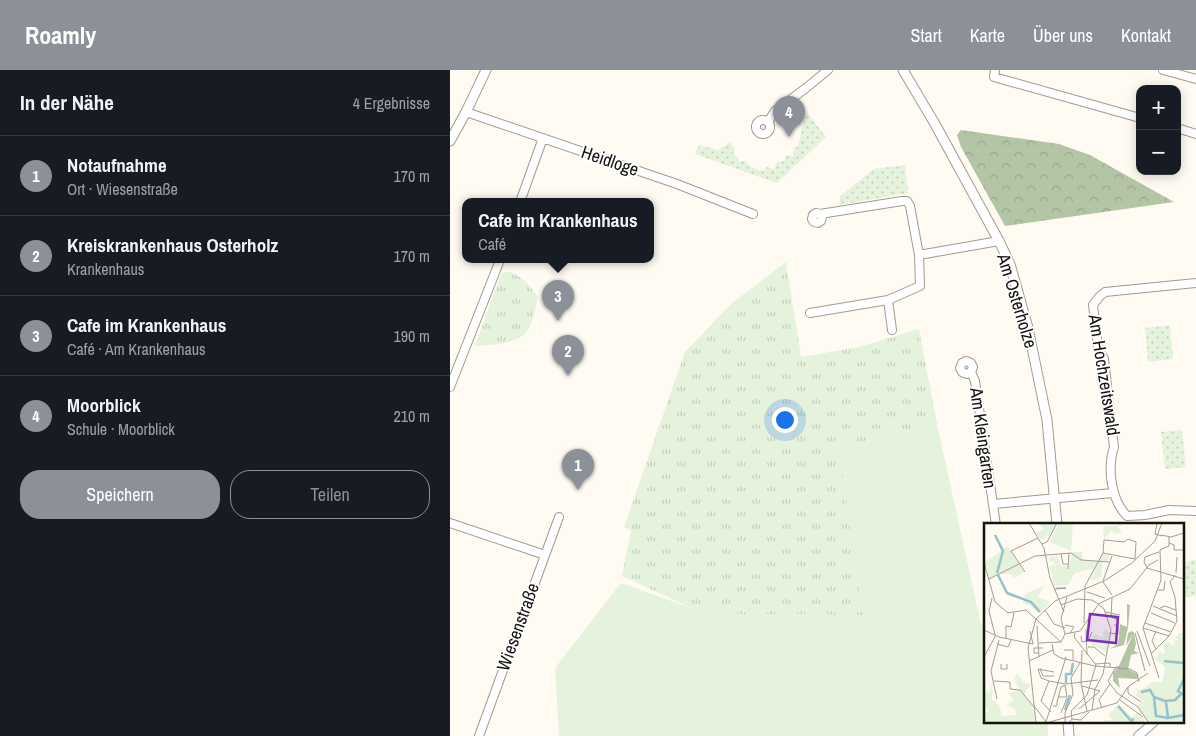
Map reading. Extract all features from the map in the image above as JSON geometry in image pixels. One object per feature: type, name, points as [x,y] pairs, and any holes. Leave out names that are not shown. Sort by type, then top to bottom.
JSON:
[{"type":"street","points":[[450,141],[486,70]]},
{"type":"street","points":[[768,122],[775,111],[828,70]]},
{"type":"street","name":"Am Osterholze","points":[[903,70],[935,124],[1010,264],[1028,328],[1047,420],[1057,523]]},
{"type":"street","points":[[995,70],[994,77],[1136,117]]},
{"type":"street","points":[[1164,70],[1196,79]]},
{"type":"street","name":"Heidloge","points":[[466,112],[677,184],[753,214]]},
{"type":"street","points":[[1181,129],[1196,134]]},
{"type":"street","points":[[521,198],[543,138]]},
{"type":"street","points":[[810,314],[888,300],[920,286],[919,255],[910,206],[907,201],[820,214]]},
{"type":"street","points":[[919,255],[999,241]]},
{"type":"street","points":[[450,387],[499,263]]},
{"type":"street","name":"Am Hochzeitswald","points":[[1196,283],[1105,292],[1093,305],[1098,348],[1104,359],[1114,447],[1110,458],[1113,493],[1119,508],[1127,516],[1145,515],[1151,512],[1169,510],[1196,511]]},
{"type":"street","points":[[888,300],[892,330]]},
{"type":"street","name":"Am Kleingarten","points":[[971,372],[975,381],[996,523]]},
{"type":"street","points":[[1055,499],[1113,493]]},
{"type":"street","name":"Am Kleingarten","points":[[993,504],[1055,499]]},
{"type":"street","name":"Wiesenstraße","points":[[479,736],[559,518]]},
{"type":"street","points":[[450,523],[544,555]]},
{"type":"street","points":[[1138,736],[1152,724]]},
{"type":"green space","points":[[806,111],[826,137],[777,183],[695,154],[699,145],[718,150],[730,142],[735,150],[733,152],[740,162],[745,160],[756,169],[765,171],[766,167],[775,169],[777,161],[781,162],[785,159],[786,155],[793,156],[794,147],[798,147]]},
{"type":"green space","points":[[961,130],[1059,144],[1090,155],[1174,202],[1005,226],[961,147],[957,135]]},
{"type":"green space","points":[[905,165],[908,193],[840,205],[840,196],[874,169]]},
{"type":"green space","points":[[786,262],[801,357],[859,347],[919,329],[937,424],[840,449],[863,615],[747,615],[694,609],[622,576],[631,530],[624,527],[685,352],[731,304]]},
{"type":"green space","points":[[506,272],[520,277],[538,297],[531,324],[527,331],[515,340],[499,344],[475,346],[501,274]]},
{"type":"green space","points":[[1170,325],[1173,359],[1148,362],[1145,328]]},
{"type":"green space","points":[[937,424],[981,625],[984,626],[984,724],[1048,724],[1048,736],[559,736],[555,668],[621,583],[694,609],[747,615],[862,615],[839,449]]},
{"type":"green space","points":[[1182,430],[1186,467],[1165,469],[1161,432]]},
{"type":"green space","points":[[1196,560],[1196,596],[1184,597],[1184,562]]},
{"type":"place","name":"Moorblick","points":[[789,137]]},
{"type":"place","name":"Cafe im Krankenhaus","points":[[558,321]]},
{"type":"place","name":"Kreiskrankenhaus Osterholz","points":[[568,376]]},
{"type":"place","name":"Notaufnahme","points":[[578,490]]}]
